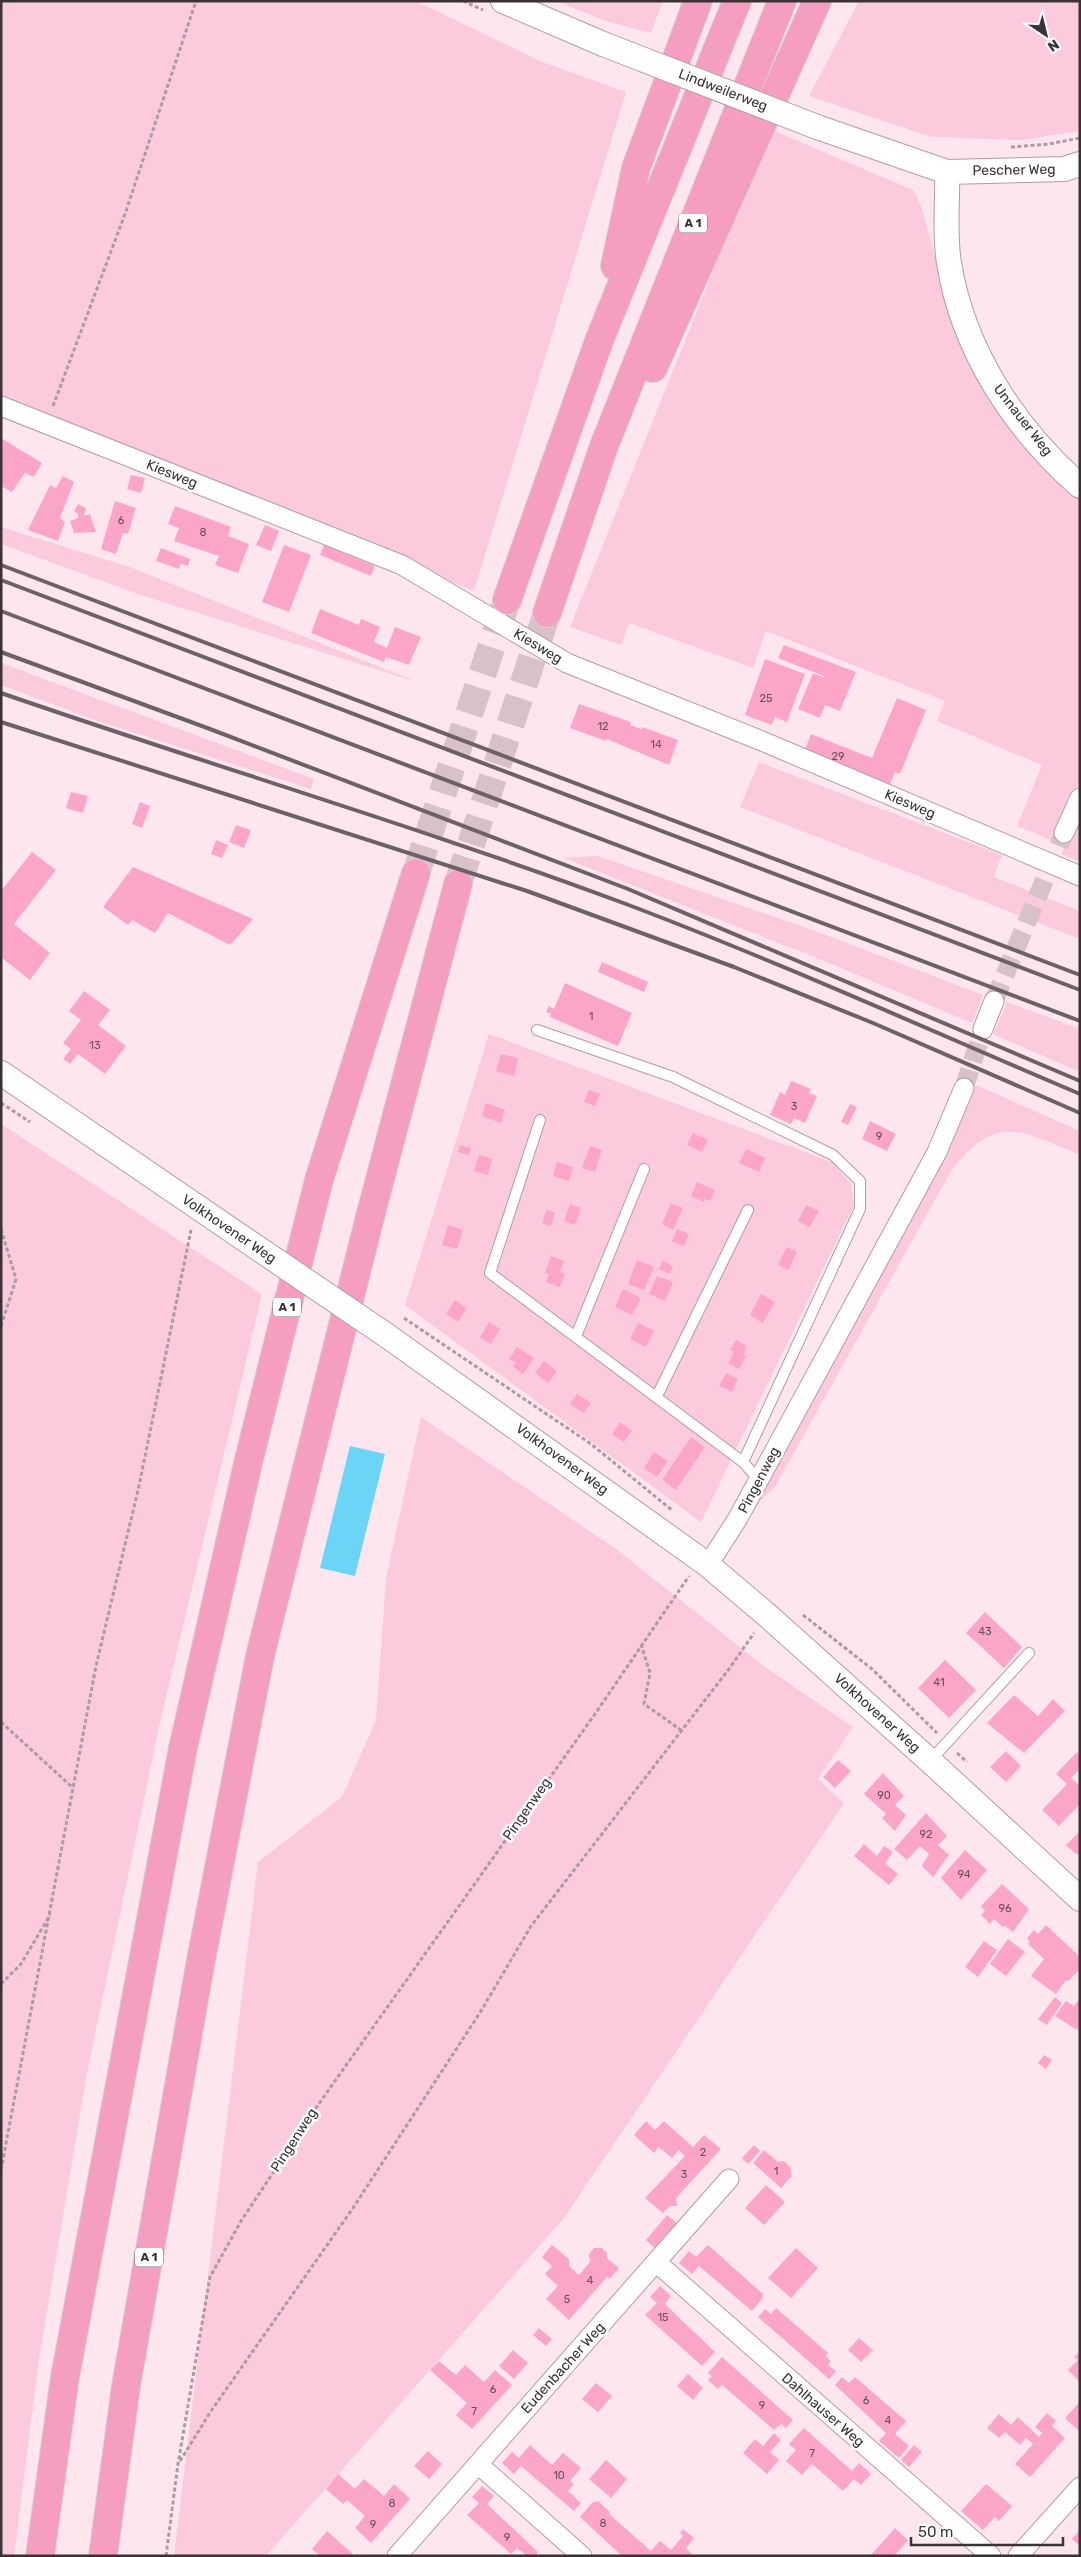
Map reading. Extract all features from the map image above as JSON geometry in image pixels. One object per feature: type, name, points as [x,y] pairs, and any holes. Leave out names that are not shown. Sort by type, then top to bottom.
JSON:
[{"type":"highway","points":[[599,340],[636,168],[698,1]]},
{"type":"highway","points":[[508,600],[599,340],[737,1]]},
{"type":"highway","name":"A 1","points":[[546,613],[604,446],[782,1]]},
{"type":"highway","points":[[604,446],[656,365],[817,1]]},
{"type":"highway","name":"A 1","points":[[40,2556],[65,2377],[185,1738],[249,1458],[319,1180],[416,873]]},
{"type":"highway","name":"A 1","points":[[103,2556],[128,2376],[201,1960],[260,1656],[371,1214],[458,884]]},
{"type":"street","name":"Lindweilerweg","points":[[503,1],[603,44],[816,127],[947,172]]},
{"type":"street","name":"Pescher Weg","points":[[947,172],[1064,169],[1080,164]]},
{"type":"street","name":"Unnauer Weg","points":[[947,172],[948,261],[958,305],[972,345],[999,392],[1036,441],[1080,486]]},
{"type":"street","name":"Kiesweg","points":[[1,406],[402,565],[567,663],[780,749],[1080,876]]},
{"type":"street","points":[[1064,833],[1080,798]]},
{"type":"street","points":[[983,1029],[994,1001]]},
{"type":"street","name":"Volkhovener Weg","points":[[1,1073],[386,1335],[701,1574],[768,1615],[1080,1899]]},
{"type":"street","name":"Pingenweg","points":[[701,1574],[738,1518],[937,1152],[964,1088]]},
{"type":"street","name":"Eudenbacher Weg","points":[[397,2556],[729,2179]]},
{"type":"street","name":"Dahlhauser Weg","points":[[657,2263],[991,2556]]},
{"type":"street","points":[[478,2464],[582,2556]]},
{"type":"street","points":[[1018,2556],[1080,2487]]},
{"type":"lane","points":[[537,1030],[673,1077],[833,1155],[860,1182],[860,1209],[743,1462]]},
{"type":"lane","points":[[540,1120],[490,1273],[743,1462],[759,1480]]},
{"type":"lane","points":[[576,1336],[644,1169]]},
{"type":"lane","points":[[657,1396],[748,1210]]},
{"type":"lane","points":[[930,1761],[1029,1653]]},
{"type":"path","points":[[46,424],[125,214],[196,1]]},
{"type":"path","points":[[1003,147],[1048,144],[1080,138]]},
{"type":"path","points":[[1,1229],[16,1279],[1,1326]]},
{"type":"path","points":[[1,2170],[96,1666],[139,1486],[191,1230]]},
{"type":"path","points":[[400,1316],[591,1444],[675,1512]]},
{"type":"path","points":[[680,1572],[687,1577],[701,1574]]},
{"type":"path","name":"Pingenweg","points":[[166,2556],[178,2464],[210,2277],[241,2221],[318,2105],[595,1714],[687,1577],[701,1574]]},
{"type":"path","points":[[178,2464],[211,2411],[353,2208],[481,2011],[531,1926],[756,1631],[763,1637]]},
{"type":"path","points":[[641,1644],[650,1673],[644,1704],[681,1730]]},
{"type":"path","points":[[1,1722],[74,1789]]},
{"type":"path","points":[[1,1984],[21,1964],[51,1912]]},
{"type":"shaded area","points":[[1,1],[416,1],[540,61],[626,92],[474,591],[1,402]]},
{"type":"shaded area","points":[[557,1],[663,1],[651,33],[605,21]]},
{"type":"shaded area","points":[[859,1],[1080,1],[1080,131],[1021,140],[931,137],[809,96]]},
{"type":"shaded area","points":[[770,129],[913,190],[921,205],[948,306],[1080,497],[1080,779],[1053,841],[1017,826],[1042,765],[937,721],[945,701],[766,631],[753,668],[629,623],[621,645],[570,627]]},
{"type":"shaded area","points":[[1,527],[130,567],[420,683],[141,595],[1,544]]},
{"type":"shaded area","points":[[1,663],[314,779],[311,789],[98,721],[1,685]]},
{"type":"shaded area","points":[[759,762],[1002,855],[994,877],[1080,911],[1080,939],[740,807]]},
{"type":"shaded area","points":[[1080,814],[1080,862],[1061,854]]},
{"type":"shaded area","points":[[598,856],[813,930],[983,995],[972,1023],[824,961],[564,858]]},
{"type":"shaded area","points":[[1007,1002],[1080,1029],[1080,1072],[993,1034]]},
{"type":"shaded area","points":[[489,1034],[832,1162],[851,1183],[854,1205],[701,1522],[405,1305]]},
{"type":"shaded area","points":[[976,1085],[1080,1131],[1080,1155],[1041,1139],[1010,1132],[996,1134],[982,1141],[967,1153],[951,1171],[775,1487],[755,1506],[947,1151]]},
{"type":"shaded area","points":[[1,1124],[262,1294],[159,1727],[87,2073],[39,2359],[14,2556],[1,2556]]},
{"type":"shaded area","points":[[421,1417],[616,1549],[765,1667],[853,1727],[818,1779],[844,1803],[564,2218],[266,2556],[174,2556],[258,1862],[342,1797],[376,1720],[386,1578]]},
{"type":"water","points":[[350,1446],[385,1454],[355,1576],[320,1568]]},
{"type":"building","points":[[1,438],[42,463],[34,477],[25,473],[12,492],[1,486]]},
{"type":"building","points":[[131,475],[145,478],[141,493],[127,489]]},
{"type":"building","points":[[63,476],[74,482],[60,518],[65,522],[58,541],[28,530],[50,485],[56,488]]},
{"type":"building","points":[[115,501],[136,508],[128,534],[123,533],[116,554],[101,549]]},
{"type":"building","points":[[78,504],[86,508],[84,516],[90,514],[96,532],[74,533],[70,521],[78,518],[78,514],[74,511]]},
{"type":"building","points":[[175,506],[231,527],[228,536],[249,544],[238,573],[215,565],[219,556],[174,541],[179,528],[168,524]]},
{"type":"building","points":[[265,525],[279,531],[271,551],[256,545]]},
{"type":"building","points":[[284,545],[311,555],[289,612],[262,602]]},
{"type":"building","points":[[324,545],[375,566],[371,576],[320,555]]},
{"type":"building","points":[[161,548],[190,559],[188,566],[181,564],[179,569],[156,561]]},
{"type":"building","points":[[320,609],[359,625],[361,619],[380,627],[374,642],[387,648],[395,627],[421,637],[409,665],[386,657],[384,662],[311,633]]},
{"type":"building","points":[[784,645],[856,672],[840,711],[825,705],[820,718],[798,709],[813,673],[824,678],[824,676],[778,658]]},
{"type":"building","points":[[765,659],[805,674],[787,722],[775,717],[772,725],[745,715]]},
{"type":"building","points":[[897,698],[926,710],[900,774],[895,772],[889,787],[803,755],[811,734],[872,758]]},
{"type":"building","points":[[579,704],[631,722],[630,725],[641,729],[642,727],[678,740],[669,765],[607,739],[606,741],[570,728]]},
{"type":"building","points":[[71,792],[88,796],[83,813],[66,808]]},
{"type":"building","points":[[140,802],[150,806],[142,828],[132,824]]},
{"type":"building","points":[[236,825],[251,830],[244,848],[229,842]]},
{"type":"building","points":[[216,840],[228,845],[222,858],[211,854]]},
{"type":"building","points":[[32,852],[56,870],[14,924],[50,953],[30,980],[1,957],[1,891]]},
{"type":"building","points":[[133,867],[253,919],[230,945],[168,913],[155,933],[132,920],[128,925],[103,907]]},
{"type":"building","points":[[602,962],[648,982],[644,992],[598,972]]},
{"type":"building","points":[[565,983],[632,1013],[618,1046],[550,1017],[551,1014],[546,1012],[549,1006],[554,1009]]},
{"type":"building","points":[[84,991],[110,1010],[98,1025],[126,1046],[105,1074],[78,1054],[70,1064],[63,1059],[71,1049],[63,1043],[81,1020],[69,1011]]},
{"type":"building","points":[[501,1054],[518,1058],[514,1076],[496,1071]]},
{"type":"building","points":[[791,1081],[811,1089],[809,1093],[817,1096],[805,1123],[794,1118],[791,1124],[770,1115],[780,1092],[785,1095]]},
{"type":"building","points":[[589,1090],[600,1094],[595,1106],[584,1102]]},
{"type":"building","points":[[486,1103],[505,1110],[501,1123],[482,1116]]},
{"type":"building","points":[[850,1104],[857,1107],[848,1125],[841,1122]]},
{"type":"building","points":[[870,1121],[896,1134],[887,1151],[862,1139]]},
{"type":"building","points":[[693,1133],[708,1140],[702,1152],[687,1145]]},
{"type":"building","points":[[460,1145],[471,1148],[469,1155],[458,1152]]},
{"type":"building","points":[[590,1146],[602,1150],[595,1172],[582,1168]]},
{"type":"building","points":[[746,1149],[765,1158],[759,1172],[739,1163]]},
{"type":"building","points":[[479,1155],[492,1159],[488,1175],[474,1171]]},
{"type":"building","points":[[557,1162],[573,1167],[569,1181],[553,1176]]},
{"type":"building","points":[[697,1182],[715,1190],[710,1201],[705,1199],[704,1202],[691,1196]]},
{"type":"building","points":[[671,1203],[683,1208],[673,1230],[662,1224]]},
{"type":"building","points":[[570,1204],[581,1208],[575,1225],[564,1221]]},
{"type":"building","points":[[806,1205],[819,1211],[810,1227],[798,1221]]},
{"type":"building","points":[[547,1210],[555,1213],[551,1226],[542,1223]]},
{"type":"building","points":[[448,1225],[463,1230],[457,1249],[442,1245]]},
{"type":"building","points":[[677,1229],[689,1234],[684,1246],[672,1241]]},
{"type":"building","points":[[787,1247],[797,1252],[788,1270],[778,1265]]},
{"type":"building","points":[[551,1256],[564,1261],[560,1272],[565,1274],[560,1287],[546,1282],[549,1274],[545,1273]]},
{"type":"building","points":[[637,1260],[654,1267],[644,1290],[628,1284]]},
{"type":"building","points":[[663,1261],[673,1266],[670,1274],[659,1269]]},
{"type":"building","points":[[657,1276],[673,1282],[665,1301],[649,1294]]},
{"type":"building","points":[[623,1289],[641,1298],[632,1315],[615,1307]]},
{"type":"building","points":[[761,1294],[775,1302],[763,1323],[750,1315]]},
{"type":"building","points":[[455,1300],[467,1308],[458,1322],[446,1314]]},
{"type":"building","points":[[489,1322],[500,1329],[491,1344],[480,1338]]},
{"type":"building","points":[[638,1323],[654,1331],[646,1347],[630,1339]]},
{"type":"building","points":[[736,1340],[747,1346],[743,1355],[746,1356],[739,1369],[728,1364],[734,1352],[730,1350]]},
{"type":"building","points":[[517,1347],[534,1358],[523,1374],[513,1367],[516,1363],[509,1359]]},
{"type":"building","points":[[544,1361],[557,1371],[548,1383],[535,1373]]},
{"type":"building","points":[[726,1373],[738,1379],[732,1392],[719,1386]]},
{"type":"building","points":[[577,1394],[591,1403],[584,1413],[570,1404]]},
{"type":"building","points":[[620,1422],[632,1431],[624,1442],[612,1434]]},
{"type":"building","points":[[691,1437],[705,1447],[676,1490],[662,1480]]},
{"type":"building","points":[[654,1452],[668,1461],[657,1477],[644,1468]]},
{"type":"building","points":[[985,1612],[1022,1647],[1004,1668],[966,1633]]},
{"type":"building","points":[[945,1660],[976,1690],[949,1718],[918,1688]]},
{"type":"building","points":[[1014,1695],[1038,1716],[1053,1699],[1065,1711],[1024,1753],[987,1723]]},
{"type":"building","points":[[1006,1751],[1021,1766],[1006,1782],[990,1767]]},
{"type":"building","points":[[1077,1752],[1080,1755],[1080,1769],[1071,1778],[1080,1786],[1080,1804],[1059,1826],[1042,1810],[1067,1784],[1056,1774]]},
{"type":"building","points":[[838,1760],[851,1771],[835,1788],[823,1777]]},
{"type":"building","points":[[883,1773],[904,1796],[895,1805],[906,1815],[895,1831],[882,1818],[886,1814],[864,1794]]},
{"type":"building","points":[[926,1813],[947,1836],[938,1845],[949,1855],[933,1877],[922,1866],[929,1854],[920,1846],[907,1860],[894,1849]]},
{"type":"building","points":[[1080,1831],[1080,1854],[1076,1854],[1066,1845]]},
{"type":"building","points":[[864,1844],[877,1856],[884,1846],[893,1852],[885,1863],[898,1874],[889,1885],[854,1856]]},
{"type":"building","points":[[965,1850],[987,1870],[961,1900],[941,1878]]},
{"type":"building","points":[[1002,1884],[1029,1909],[1013,1932],[1005,1926],[1003,1927],[994,1919],[990,1924],[981,1915],[985,1911],[981,1906]]},
{"type":"building","points":[[1046,1925],[1080,1957],[1080,1969],[1068,1981],[1066,1980],[1056,1994],[1031,1976],[1044,1959],[1028,1944],[1030,1942],[1027,1938],[1034,1930],[1038,1934]]},
{"type":"building","points":[[1008,1939],[1025,1952],[1006,1976],[990,1964]]},
{"type":"building","points":[[984,1941],[997,1950],[978,1977],[965,1967]]},
{"type":"building","points":[[1055,1997],[1062,2003],[1047,2025],[1038,2019]]},
{"type":"building","points":[[1080,1998],[1080,2026],[1077,2030],[1055,2016],[1066,2001],[1074,2006]]},
{"type":"building","points":[[1044,2055],[1052,2060],[1046,2069],[1038,2063]]},
{"type":"building","points":[[646,2121],[655,2130],[664,2121],[693,2147],[704,2135],[721,2149],[676,2198],[677,2206],[670,2206],[663,2213],[645,2198],[685,2156],[679,2150],[672,2158],[659,2147],[654,2153],[634,2135]]},
{"type":"building","points":[[754,2145],[760,2151],[748,2164],[742,2158]]},
{"type":"building","points":[[764,2150],[778,2162],[784,2161],[790,2167],[792,2176],[781,2188],[753,2163]]},
{"type":"building","points":[[766,2185],[785,2202],[764,2225],[745,2208]]},
{"type":"building","points":[[667,2215],[678,2224],[656,2249],[646,2240]]},
{"type":"building","points":[[552,2245],[569,2259],[569,2266],[579,2275],[590,2262],[589,2254],[594,2248],[602,2248],[607,2253],[607,2258],[619,2268],[610,2279],[607,2277],[569,2320],[546,2299],[558,2286],[545,2274],[552,2266],[542,2257]]},
{"type":"building","points":[[708,2245],[763,2294],[762,2299],[752,2311],[699,2266],[692,2274],[679,2263],[689,2251],[696,2257]]},
{"type":"building","points":[[796,2248],[818,2268],[791,2298],[768,2278]]},
{"type":"building","points":[[660,2286],[671,2296],[665,2304],[715,2352],[702,2366],[645,2315],[657,2303],[650,2297]]},
{"type":"building","points":[[776,2308],[828,2353],[825,2356],[831,2361],[828,2365],[836,2371],[829,2379],[758,2317],[765,2309],[771,2314]]},
{"type":"building","points":[[539,2328],[552,2339],[546,2346],[533,2335]]},
{"type":"building","points":[[859,2338],[873,2350],[861,2362],[848,2350]]},
{"type":"building","points":[[513,2350],[528,2363],[514,2379],[499,2366]]},
{"type":"building","points":[[1080,2351],[1080,2382],[1068,2370],[1078,2360],[1074,2357]]},
{"type":"building","points":[[722,2357],[793,2420],[786,2428],[781,2424],[774,2430],[722,2385],[718,2389],[708,2380],[712,2376],[708,2373]]},
{"type":"building","points":[[439,2361],[456,2375],[465,2365],[484,2382],[495,2370],[512,2385],[472,2429],[456,2415],[467,2403],[430,2370]]},
{"type":"building","points":[[688,2374],[703,2388],[693,2400],[677,2386]]},
{"type":"building","points":[[842,2377],[849,2383],[855,2377],[906,2421],[895,2434],[909,2446],[899,2458],[879,2441],[886,2433],[835,2385]]},
{"type":"building","points":[[596,2383],[612,2396],[598,2412],[582,2399]]},
{"type":"building","points":[[1080,2402],[1080,2427],[1078,2430],[1065,2418]]},
{"type":"building","points":[[1047,2413],[1056,2421],[1052,2426],[1065,2438],[1030,2477],[1015,2464],[1033,2444],[1026,2438],[1020,2445],[1005,2432],[999,2438],[987,2428],[999,2414],[1011,2425],[1018,2417],[1039,2437],[1042,2433],[1035,2427]]},
{"type":"building","points":[[804,2428],[852,2471],[859,2463],[871,2474],[861,2485],[854,2479],[843,2491],[812,2464],[802,2475],[786,2461],[796,2450],[789,2444]]},
{"type":"building","points":[[774,2433],[781,2440],[770,2452],[779,2460],[767,2474],[743,2453],[755,2439],[763,2446]]},
{"type":"building","points":[[530,2445],[552,2465],[563,2453],[581,2468],[570,2481],[574,2484],[568,2491],[581,2503],[574,2511],[521,2466],[514,2474],[502,2463],[512,2452],[519,2458]]},
{"type":"building","points":[[914,2445],[922,2452],[909,2467],[901,2460]]},
{"type":"building","points":[[428,2451],[442,2464],[429,2479],[414,2466]]},
{"type":"building","points":[[606,2460],[627,2479],[611,2498],[589,2479]]},
{"type":"building","points":[[338,2474],[355,2489],[364,2479],[384,2496],[394,2484],[410,2499],[371,2543],[355,2528],[365,2516],[347,2500],[343,2504],[326,2489]]},
{"type":"building","points":[[986,2484],[1012,2506],[999,2521],[995,2517],[983,2530],[961,2511]]},
{"type":"building","points":[[482,2486],[494,2496],[487,2504],[538,2552],[535,2556],[527,2556],[517,2548],[511,2554],[467,2515],[479,2503],[472,2497]]},
{"type":"building","points":[[598,2501],[610,2512],[609,2514],[651,2551],[660,2541],[671,2550],[683,2536],[680,2533],[683,2529],[694,2538],[686,2548],[694,2556],[622,2556],[580,2517],[592,2503]]},
{"type":"building","points":[[895,2528],[908,2540],[894,2556],[870,2556]]},
{"type":"building","points":[[1080,2530],[1080,2546],[1072,2539]]},
{"type":"building","points":[[327,2531],[355,2556],[320,2556],[312,2549]]},
{"type":"tunnel","points":[[416,873],[507,600]]},
{"type":"tunnel","points":[[458,884],[547,613]]},
{"type":"tunnel","points":[[994,1001],[1064,833]]},
{"type":"tunnel","points":[[964,1088],[983,1029]]},
{"type":"railway","points":[[1,565],[1080,975]]},
{"type":"railway","points":[[1,580],[1080,990]]},
{"type":"railway","points":[[1,611],[1080,1021]]},
{"type":"railway","points":[[1,652],[210,729],[628,889],[1080,1081]]},
{"type":"railway","points":[[1,693],[393,822],[626,904],[797,973],[1080,1094]]},
{"type":"railway","points":[[1,722],[527,891],[734,967],[873,1023],[1080,1113]]}]
